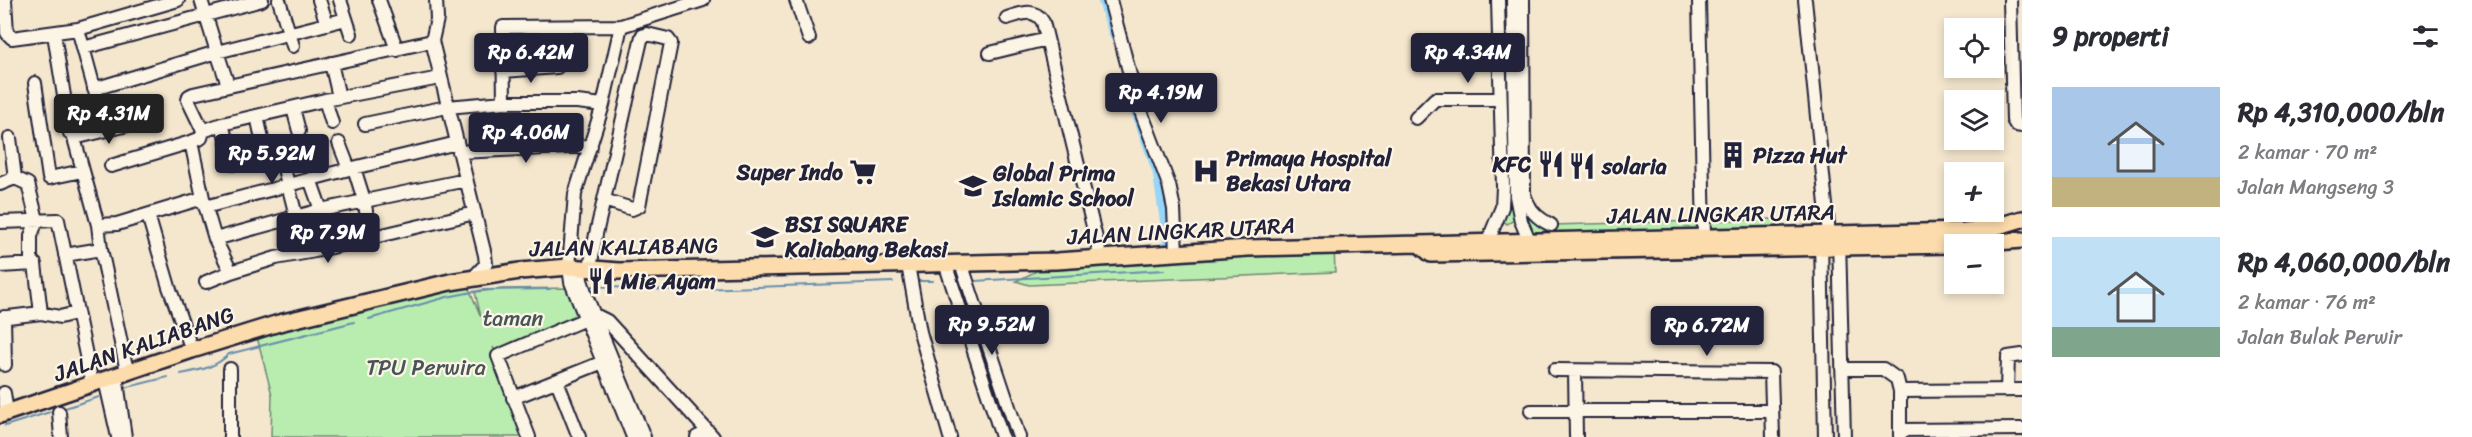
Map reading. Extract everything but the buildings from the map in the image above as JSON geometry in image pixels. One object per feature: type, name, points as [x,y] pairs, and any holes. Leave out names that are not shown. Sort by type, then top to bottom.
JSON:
[{"type":"main road","name":"JALAN LINGKAR UTARA","points":[[1978,234],[2022,219]]},
{"type":"main road","name":"JALAN LINGKAR UTARA","points":[[949,275],[1173,252],[1488,241],[1704,237],[1830,243],[1944,245]]},
{"type":"main road","name":"JALAN LINGKAR UTARA","points":[[1419,244],[1431,254],[1505,254],[1944,239]]},
{"type":"main road","points":[[2004,241],[2022,240]]},
{"type":"main road","name":"JALAN KALIABANG","points":[[4,414],[111,385],[192,350],[279,323],[450,282],[520,271],[578,273],[653,270],[908,268],[949,275]]},
{"type":"street","points":[[5,0],[9,36],[12,38],[78,29],[160,3],[178,0]]},
{"type":"street","points":[[201,0],[228,85]]},
{"type":"street","points":[[83,48],[262,0]]},
{"type":"street","points":[[279,0],[291,39]]},
{"type":"street","points":[[319,0],[327,24]]},
{"type":"street","points":[[340,0],[351,34]]},
{"type":"street","points":[[379,0],[396,50]]},
{"type":"street","points":[[436,0],[437,19],[432,41],[486,264],[472,279]]},
{"type":"street","points":[[660,14],[664,0]]},
{"type":"street","points":[[504,102],[503,27],[621,26],[703,0]]},
{"type":"street","points":[[796,0],[809,38]]},
{"type":"street","points":[[1110,0],[1137,101],[1169,185],[1174,209],[1173,252]]},
{"type":"street","points":[[1498,0],[1502,207],[1488,241],[1505,254],[1529,240],[1521,221],[1516,196],[1513,0]]},
{"type":"street","points":[[1523,0],[1524,194],[1532,211],[1539,219],[1551,225]]},
{"type":"street","points":[[1699,0],[1704,237]]},
{"type":"street","points":[[1805,0],[1830,243],[1840,274],[1844,437]]},
{"type":"street","points":[[2010,0],[2018,125]]},
{"type":"street","points":[[1007,18],[1032,12],[1039,15],[1047,39],[1101,259]]},
{"type":"street","points":[[94,89],[218,52],[291,39],[346,19]]},
{"type":"street","points":[[621,26],[603,105],[575,194],[578,273],[583,299],[590,317],[644,437]]},
{"type":"street","points":[[78,29],[99,106]]},
{"type":"street","points":[[54,34],[69,133],[74,138],[98,225],[111,385],[118,437]]},
{"type":"street","points":[[578,273],[604,200],[642,36],[646,34],[668,39],[671,43],[639,206],[632,208],[604,200]]},
{"type":"street","points":[[990,53],[1047,39]]},
{"type":"street","points":[[111,166],[201,138],[202,131],[189,96],[228,85],[432,41]]},
{"type":"street","points":[[331,63],[339,97]]},
{"type":"street","points":[[503,70],[557,67]]},
{"type":"street","points":[[202,131],[222,124],[325,100],[440,78]]},
{"type":"street","points":[[35,83],[49,178],[82,171]]},
{"type":"street","points":[[1416,117],[1435,99],[1500,99]]},
{"type":"street","points":[[325,100],[332,123]]},
{"type":"street","points":[[365,124],[447,107],[504,102],[577,102],[603,105]]},
{"type":"street","points":[[292,108],[299,131]]},
{"type":"street","points":[[257,116],[262,138]]},
{"type":"street","points":[[74,138],[136,123]]},
{"type":"street","points":[[222,124],[233,164]]},
{"type":"street","points":[[10,138],[15,178]]},
{"type":"street","points":[[191,142],[204,203],[215,239],[231,272]]},
{"type":"street","points":[[339,143],[364,200],[371,238]]},
{"type":"street","points":[[278,145],[296,216]]},
{"type":"street","points":[[98,225],[117,224],[351,168],[458,148],[591,146]]},
{"type":"street","points":[[0,184],[15,178],[28,184],[37,220],[31,236],[31,264]]},
{"type":"street","points":[[310,179],[321,210]]},
{"type":"street","points":[[215,239],[321,210],[466,180]]},
{"type":"street","points":[[206,282],[276,258],[475,213]]},
{"type":"street","points":[[148,215],[169,287],[192,350]]},
{"type":"street","points":[[0,222],[56,219],[60,222],[76,313],[111,385],[126,437]]},
{"type":"street","points":[[1825,437],[1822,275],[1830,243]]},
{"type":"street","points":[[65,255],[101,249]]},
{"type":"street","points":[[0,266],[31,264],[36,266],[41,313]]},
{"type":"street","points":[[908,268],[920,332],[950,437]]},
{"type":"street","points":[[964,273],[1019,437]]},
{"type":"street","points":[[949,275],[1002,437]]},
{"type":"street","points":[[5,365],[2,317],[41,313],[52,317],[70,316],[76,313]]},
{"type":"street","points":[[590,317],[603,362],[633,437]]},
{"type":"street","points":[[529,437],[498,356],[590,317],[608,321],[706,435]]},
{"type":"street","points":[[2007,390],[2008,357],[2022,355]]},
{"type":"street","points":[[513,398],[603,362]]},
{"type":"street","points":[[225,437],[230,437],[230,369]]},
{"type":"street","points":[[1842,369],[1883,369],[1897,379],[1900,391],[1900,434],[2022,429]]},
{"type":"street","points":[[1555,370],[1771,372],[1773,437]]},
{"type":"street","points":[[1575,371],[1576,437]]},
{"type":"street","points":[[557,381],[579,437]]},
{"type":"street","points":[[1900,391],[2022,390]]},
{"type":"street","points":[[4,393],[4,414]]},
{"type":"street","points":[[1531,411],[1575,413],[1772,411]]},
{"type":"street","points":[[59,412],[61,437]]},
{"type":"green space","points":[[1498,0],[1523,0],[1524,194],[1551,225],[1776,219],[1781,235],[1529,240],[1520,217],[1507,224],[1498,216]]},
{"type":"green space","points":[[1334,246],[1335,272],[1029,285],[1016,281],[1057,261]]},
{"type":"green space","name":"TPU Perwira","points":[[468,286],[481,317],[475,292],[503,289],[572,288],[586,319],[498,356],[493,347],[529,437],[271,437],[272,395],[257,337]]},
{"type":"waterway","points":[[1102,0],[1114,36]]},
{"type":"waterway","points":[[1136,113],[1157,172],[1168,244]]},
{"type":"waterway","points":[[975,281],[1165,270]]},
{"type":"waterway","points":[[915,281],[933,281]]},
{"type":"waterway","points":[[591,286],[672,290],[893,282]]},
{"type":"waterway","points":[[369,319],[447,297],[483,290],[550,289]]},
{"type":"waterway","points":[[181,374],[201,370],[224,359],[229,354],[354,322]]},
{"type":"waterway","points":[[124,388],[168,377]]},
{"type":"waterway","points":[[62,409],[99,397]]},
{"type":"waterway","points":[[5,426],[53,411]]},
{"type":"place","name":"Pizza Hut","points":[[1733,155]]},
{"type":"place","name":"KFC","points":[[1551,164]]},
{"type":"place","name":"solaria","points":[[1582,166]]},
{"type":"place","name":"Primaya Hospital Bekasi Utara","points":[[1206,171]]},
{"type":"place","name":"Super Indo","points":[[863,172]]},
{"type":"place","name":"Global Prima Islamic School","points":[[973,186]]},
{"type":"place","name":"BSI SQUARE Kaliabang Bekasi","points":[[765,237]]},
{"type":"place","name":"Mie Ayam","points":[[601,281]]},
{"type":"park label","name":"taman","points":[[513,318]]}]
